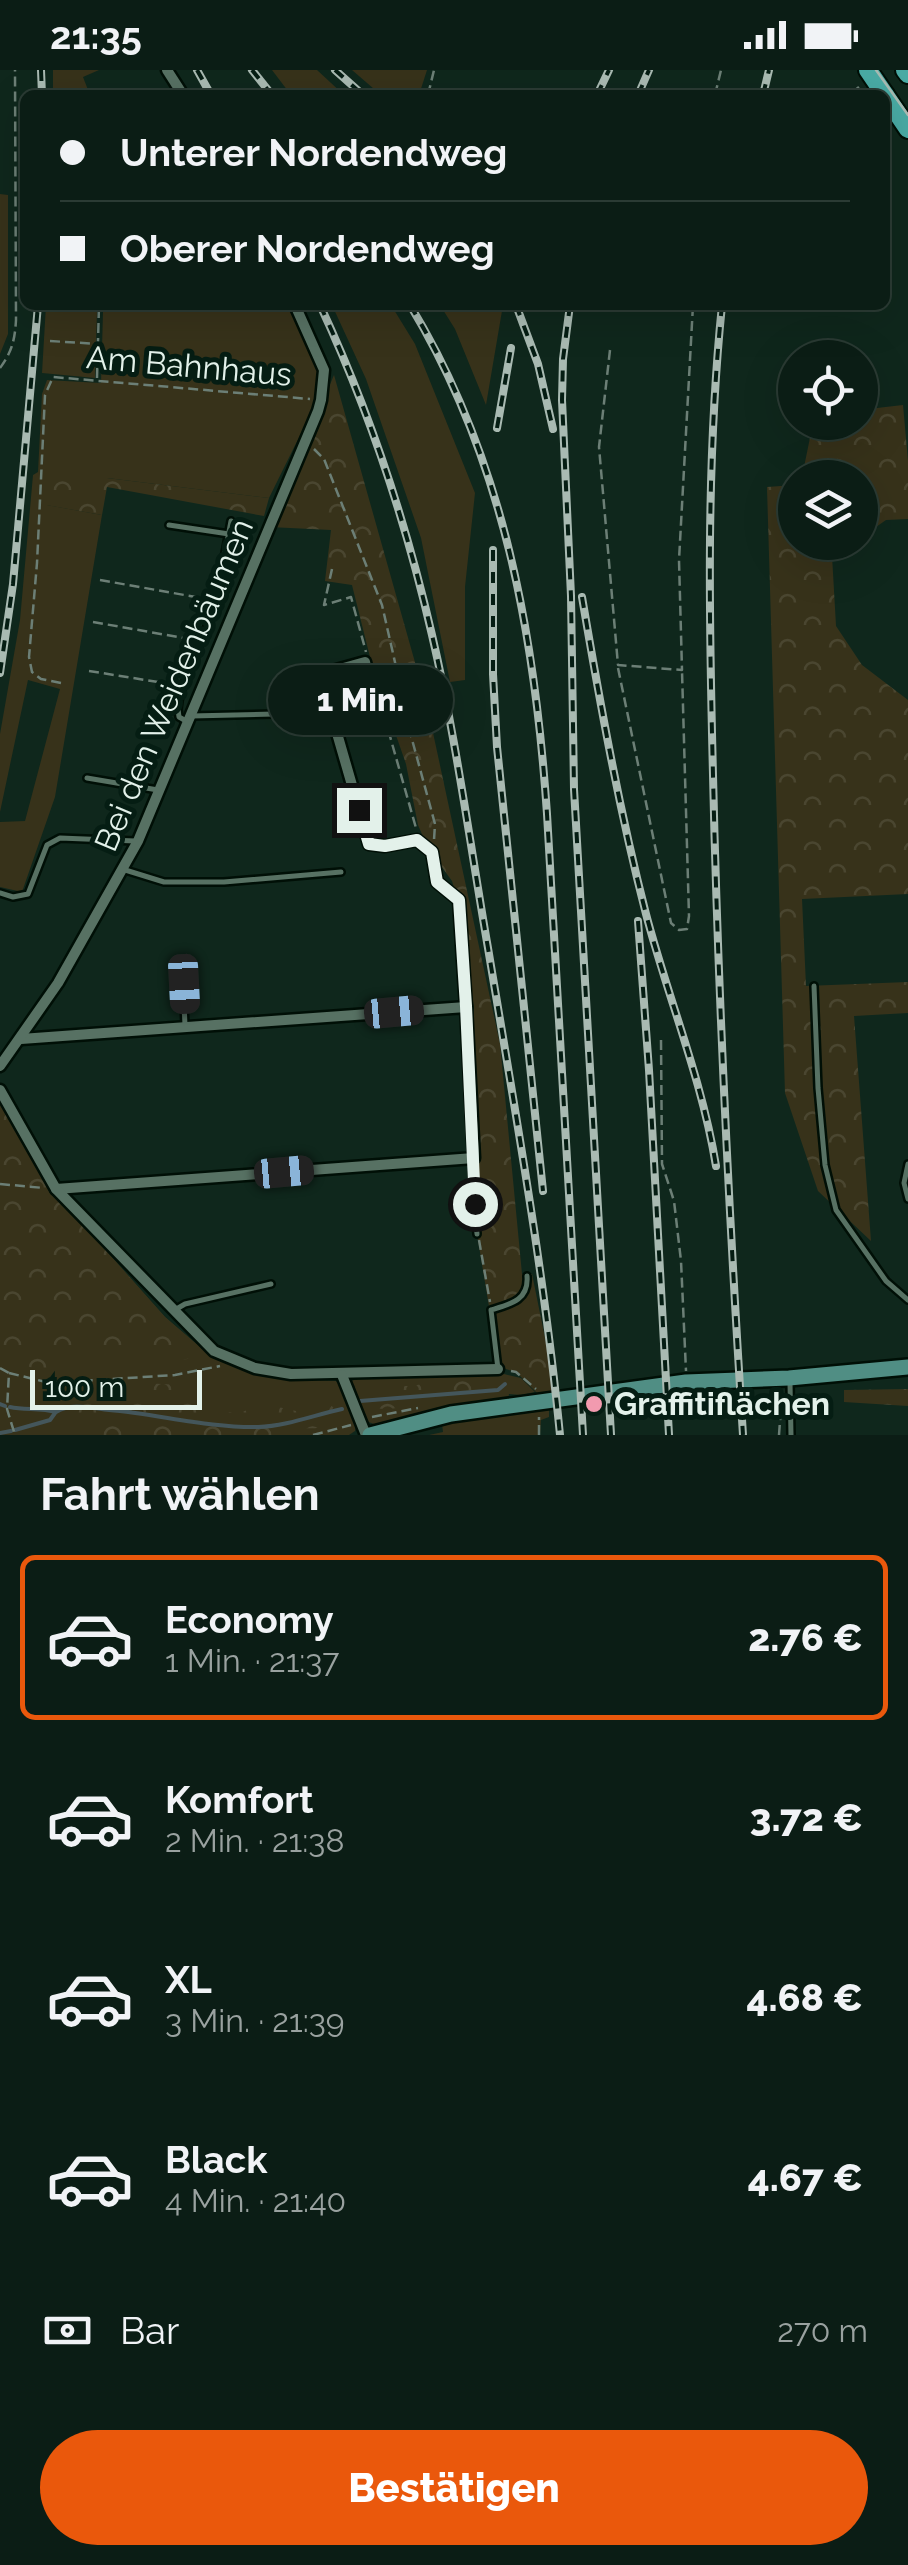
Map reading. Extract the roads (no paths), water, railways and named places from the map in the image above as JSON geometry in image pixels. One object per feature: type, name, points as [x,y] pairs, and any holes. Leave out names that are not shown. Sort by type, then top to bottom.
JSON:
[{"type":"main road","points":[[890,102],[908,128]]},
{"type":"street","name":"Bei den Weidenbäumen","points":[[0,1066],[58,983],[138,841],[306,440],[321,400],[324,370],[297,310]]},
{"type":"street","points":[[56,1189],[474,1158],[459,900],[437,882],[432,852],[417,840],[385,846],[369,844],[330,709],[334,689],[330,672],[364,662],[369,679],[334,689]]},
{"type":"street","points":[[21,1039],[466,1006]]},
{"type":"street","points":[[0,1090],[56,1189],[214,1351],[276,1372],[342,1375],[498,1369]]},
{"type":"street","points":[[342,1375],[368,1435],[451,1414],[686,1382],[790,1378],[908,1366]]},
{"type":"lane","points":[[231,520],[216,600],[183,686],[180,717],[316,713]]},
{"type":"lane","points":[[169,525],[229,534]]},
{"type":"lane","points":[[87,778],[160,790]]},
{"type":"lane","points":[[0,892],[14,897],[28,894],[47,845],[53,840],[138,841]]},
{"type":"lane","points":[[122,870],[164,882],[224,882],[342,872]]},
{"type":"lane","points":[[184,984],[186,1028]]},
{"type":"lane","points":[[814,986],[825,1165],[836,1210],[886,1281],[908,1300]]},
{"type":"lane","points":[[474,1158],[478,1234]]},
{"type":"lane","points":[[908,1164],[904,1183],[908,1198]]},
{"type":"lane","points":[[498,1369],[491,1310],[520,1299],[528,1288],[527,1276]]},
{"type":"lane","points":[[174,1311],[185,1304],[270,1284]]},
{"type":"lane","points":[[790,1378],[791,1435]]},
{"type":"waterway","points":[[360,1401],[498,1390],[505,1384]]},
{"type":"waterway","points":[[0,1404],[5,1406]]},
{"type":"waterway","points":[[10,1407],[56,1412],[82,1406],[258,1427],[342,1409]]},
{"type":"waterway","points":[[15,1430],[50,1420],[55,1413]]},
{"type":"waterway","points":[[0,1433],[11,1431]]},
{"type":"tram line","points":[[876,70],[908,115]]},
{"type":"railway","points":[[41,70],[42,90]]},
{"type":"railway","points":[[197,70],[208,90]]},
{"type":"railway","points":[[252,70],[268,90]]},
{"type":"railway","points":[[335,70],[357,90]]},
{"type":"railway","points":[[599,90],[609,70]]},
{"type":"railway","points":[[640,90],[649,70]]},
{"type":"railway","points":[[764,90],[769,70]]},
{"type":"railway","points":[[0,673],[13,584],[38,310]]},
{"type":"railway","points":[[322,310],[385,467],[441,674],[528,1191],[560,1435]]},
{"type":"railway","points":[[413,310],[469,425],[491,487],[509,551],[534,681],[547,814],[583,1435]]},
{"type":"railway","points":[[518,310],[538,364],[553,429]]},
{"type":"railway","points":[[569,310],[562,400],[574,789],[611,1435]]},
{"type":"railway","points":[[722,310],[711,481],[710,657],[721,1022],[743,1435]]},
{"type":"railway","points":[[497,428],[511,348]]},
{"type":"railway","points":[[493,550],[497,747],[543,1191]]},
{"type":"railway","points":[[582,597],[636,875],[702,1102],[716,1166]]},
{"type":"railway","points":[[638,921],[669,1435]]},
{"type":"place","name":"Graffitiflächen","points":[[594,1404]]}]
